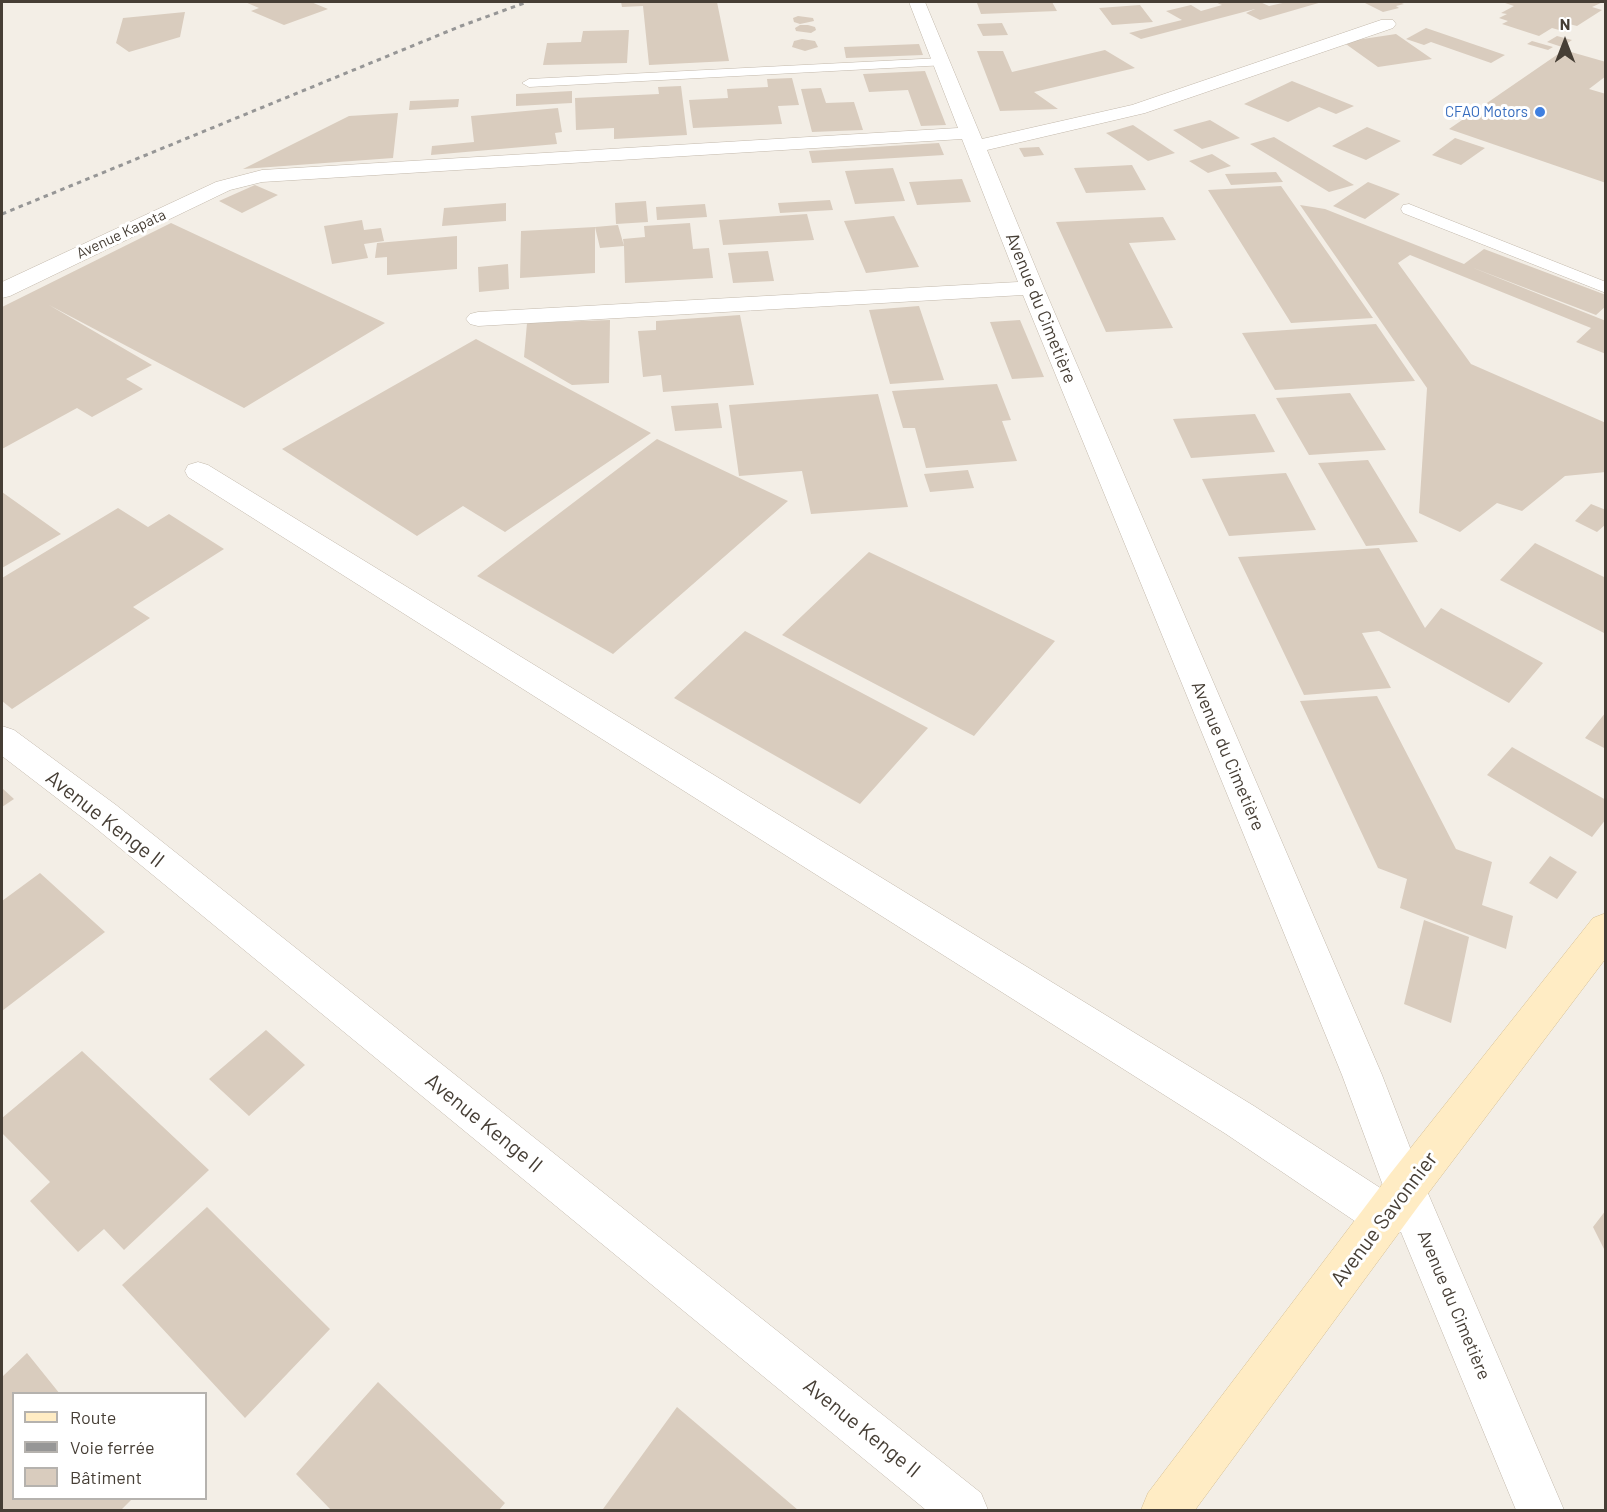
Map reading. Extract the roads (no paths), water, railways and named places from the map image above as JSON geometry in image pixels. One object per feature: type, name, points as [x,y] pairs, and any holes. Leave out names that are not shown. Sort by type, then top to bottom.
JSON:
[{"type":"street","name":"Avenue du Cimetière","points":[[917,2],[1032,288],[1357,1065],[1396,1203],[1540,1510]]},
{"type":"street","name":"Avenue Kapata","points":[[2,291],[223,186],[262,176],[972,140],[1138,109],[1387,24]]},
{"type":"street","points":[[477,319],[1032,288]]},
{"type":"street","points":[[198,471],[1240,1120],[1396,1203]]},
{"type":"street","name":"Avenue Kenge II","points":[[2,740],[104,815],[963,1510]]},
{"type":"street","name":"Avenue Savonnier","points":[[1166,1510],[1605,929]]},
{"type":"lane","points":[[529,83],[941,62]]},
{"type":"lane","points":[[1409,209],[1605,288]]},
{"type":"railway","points":[[2,214],[461,26],[527,2]]},
{"type":"place","name":"CFAO Motors","points":[[1540,112]]}]
